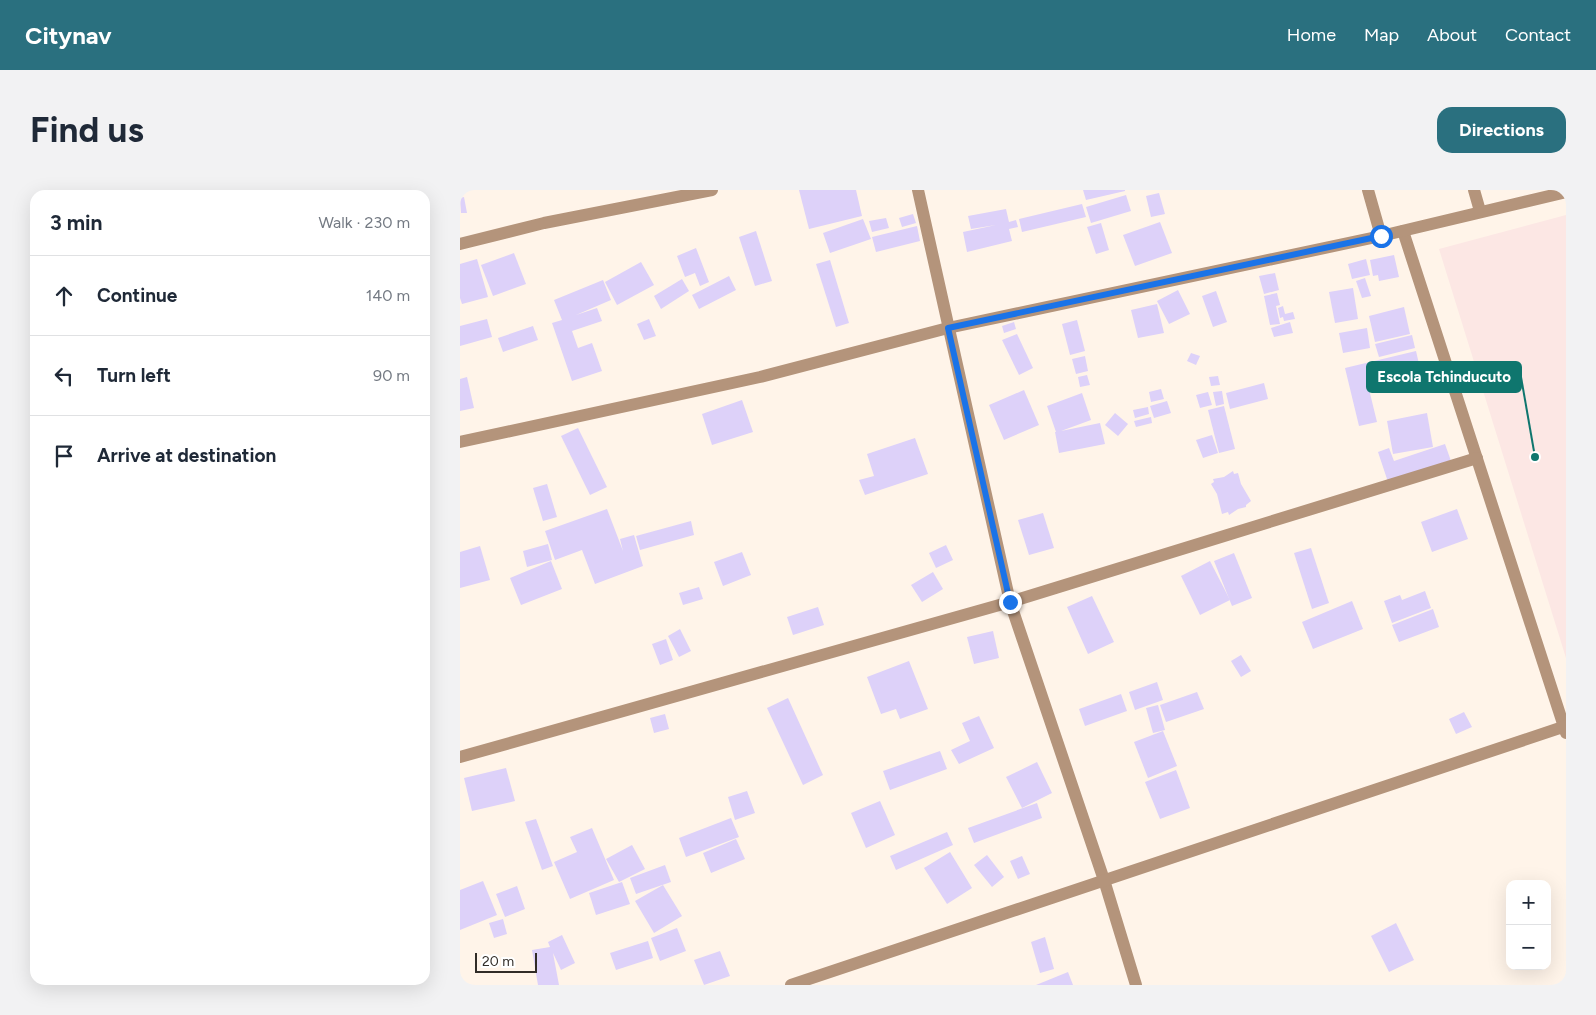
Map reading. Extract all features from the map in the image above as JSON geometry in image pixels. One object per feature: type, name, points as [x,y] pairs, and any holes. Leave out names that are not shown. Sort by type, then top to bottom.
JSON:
[{"type":"street","points":[[460,244],[544,223],[712,190]]},
{"type":"street","points":[[918,190],[1010,602],[1104,880],[1136,985]]},
{"type":"street","points":[[1368,190],[1381,236]]},
{"type":"street","points":[[1474,190],[1480,211]]},
{"type":"street","points":[[460,442],[760,377],[948,328],[1381,236],[1566,192]]},
{"type":"street","points":[[791,985],[1565,728],[1403,231]]},
{"type":"street","points":[[460,757],[1010,602],[1477,458]]},
{"type":"shaded area","points":[[1566,215],[1566,658],[1439,249]]},
{"type":"building","points":[[799,190],[856,190],[862,216],[809,229]]},
{"type":"building","points":[[1083,190],[1125,190],[1125,191],[1086,200]]},
{"type":"building","points":[[1159,193],[1165,214],[1151,217],[1146,196]]},
{"type":"building","points":[[1126,195],[1131,211],[1091,223],[1086,207]]},
{"type":"building","points":[[464,197],[467,213],[461,213],[460,198]]},
{"type":"building","points":[[1082,204],[1086,217],[1022,232],[1019,219]]},
{"type":"building","points":[[1006,209],[1009,222],[1016,220],[1018,227],[1009,229],[1012,241],[967,252],[963,232],[996,225],[971,229],[968,216]]},
{"type":"building","points":[[913,214],[916,223],[902,227],[899,218]]},
{"type":"building","points":[[886,218],[889,228],[872,232],[869,221]]},
{"type":"building","points":[[863,219],[871,239],[830,253],[823,233]]},
{"type":"building","points":[[1160,222],[1172,253],[1135,266],[1123,235]]},
{"type":"building","points":[[1101,223],[1109,250],[1096,254],[1087,227]]},
{"type":"building","points":[[917,226],[920,241],[876,252],[872,237]]},
{"type":"building","points":[[756,231],[772,281],[755,286],[739,237]]},
{"type":"building","points":[[696,248],[709,282],[700,286],[695,273],[685,277],[677,256]]},
{"type":"building","points":[[514,253],[526,284],[493,296],[481,265]]},
{"type":"building","points":[[1394,255],[1399,277],[1379,281],[1378,275],[1373,276],[1370,260]]},
{"type":"building","points":[[477,259],[488,297],[462,304],[460,298],[460,264]]},
{"type":"building","points":[[1366,259],[1370,275],[1352,279],[1348,264]]},
{"type":"building","points":[[830,260],[849,323],[836,327],[816,264]]},
{"type":"building","points":[[641,262],[654,285],[617,305],[605,282]]},
{"type":"building","points":[[1275,273],[1279,290],[1264,294],[1259,276]]},
{"type":"building","points":[[729,276],[736,290],[699,309],[692,295]]},
{"type":"building","points":[[1365,278],[1371,296],[1362,298],[1356,281]]},
{"type":"building","points":[[682,279],[689,291],[661,309],[654,296]]},
{"type":"building","points":[[603,280],[611,300],[576,315],[597,308],[602,321],[572,331],[578,348],[592,343],[602,371],[572,381],[552,323],[562,320],[554,300]]},
{"type":"building","points":[[1353,288],[1358,319],[1335,323],[1329,292]]},
{"type":"building","points":[[1178,290],[1190,314],[1169,324],[1157,301]]},
{"type":"building","points":[[1216,291],[1227,322],[1213,327],[1202,296]]},
{"type":"building","points":[[1277,293],[1280,305],[1276,306],[1280,324],[1270,325],[1264,296]]},
{"type":"building","points":[[1157,304],[1164,333],[1138,338],[1131,310]]},
{"type":"building","points":[[1283,306],[1285,314],[1293,312],[1295,319],[1284,321],[1283,317],[1280,318],[1278,308]]},
{"type":"building","points":[[1404,307],[1410,334],[1375,342],[1369,316]]},
{"type":"building","points":[[487,319],[492,337],[460,346],[460,326]]},
{"type":"building","points":[[649,319],[656,336],[644,340],[637,324]]},
{"type":"building","points":[[1077,320],[1085,351],[1070,355],[1062,324]]},
{"type":"building","points":[[1014,322],[1016,329],[1004,333],[1002,326]]},
{"type":"building","points":[[1290,322],[1293,333],[1274,337],[1271,328]]},
{"type":"building","points":[[533,326],[538,340],[503,352],[498,338]]},
{"type":"building","points":[[1367,328],[1370,348],[1343,353],[1339,333]]},
{"type":"building","points":[[1017,334],[1033,368],[1019,375],[1002,340]]},
{"type":"building","points":[[1412,335],[1415,348],[1379,357],[1375,344]]},
{"type":"building","points":[[1416,351],[1419,364],[1366,377],[1377,422],[1359,426],[1345,368]]},
{"type":"building","points":[[1191,353],[1200,356],[1196,365],[1187,361]]},
{"type":"building","points":[[1085,356],[1088,371],[1076,374],[1072,359]]},
{"type":"building","points":[[1087,375],[1090,385],[1080,387],[1078,377]]},
{"type":"building","points":[[1218,376],[1220,385],[1211,386],[1209,377]]},
{"type":"building","points":[[467,377],[474,408],[460,411],[460,379]]},
{"type":"building","points":[[1264,383],[1268,399],[1230,409],[1226,393]]},
{"type":"building","points":[[1161,389],[1164,399],[1151,402],[1149,392]]},
{"type":"building","points":[[1024,390],[1039,425],[1004,440],[989,405]]},
{"type":"building","points":[[1222,391],[1224,404],[1216,406],[1213,392]]},
{"type":"building","points":[[1208,392],[1212,405],[1200,408],[1196,395]]},
{"type":"building","points":[[1082,393],[1091,420],[1061,431],[1100,423],[1105,444],[1059,453],[1056,432],[1047,406]]},
{"type":"building","points":[[742,400],[753,432],[712,445],[702,414]]},
{"type":"building","points":[[1167,401],[1171,413],[1154,418],[1150,406]]},
{"type":"building","points":[[1224,406],[1235,449],[1219,453],[1208,410]]},
{"type":"building","points":[[1148,407],[1149,414],[1135,418],[1133,410]]},
{"type":"building","points":[[1115,413],[1128,424],[1118,436],[1105,425]]},
{"type":"building","points":[[1427,413],[1433,447],[1393,454],[1387,421]]},
{"type":"building","points":[[1151,417],[1152,423],[1136,427],[1134,421]]},
{"type":"building","points":[[578,428],[607,487],[590,495],[561,436]]},
{"type":"building","points":[[1212,435],[1218,453],[1203,458],[1196,440]]},
{"type":"building","points":[[915,438],[928,474],[865,495],[859,480],[874,476],[867,454]]},
{"type":"building","points":[[1445,444],[1451,461],[1388,482],[1378,452],[1389,448],[1394,461]]},
{"type":"building","points":[[1233,471],[1234,474],[1238,473],[1241,484],[1251,501],[1246,507],[1238,509],[1229,515],[1228,512],[1222,514],[1217,494],[1211,484],[1214,482],[1213,479],[1224,477]]},
{"type":"building","points":[[547,484],[557,517],[543,521],[533,488]]},
{"type":"building","points":[[607,509],[623,551],[620,539],[634,535],[643,566],[595,584],[582,550],[555,560],[545,531]]},
{"type":"building","points":[[1457,509],[1468,539],[1432,552],[1421,522]]},
{"type":"building","points":[[1043,513],[1054,548],[1029,555],[1018,520]]},
{"type":"building","points":[[691,521],[694,535],[640,550],[636,536]]},
{"type":"building","points":[[548,544],[552,560],[527,567],[523,551]]},
{"type":"building","points":[[946,545],[953,560],[936,568],[929,553]]},
{"type":"building","points":[[480,546],[490,580],[460,588],[460,552]]},
{"type":"building","points":[[1311,548],[1329,603],[1312,609],[1294,553]]},
{"type":"building","points":[[742,552],[751,575],[723,586],[714,562]]},
{"type":"building","points":[[1234,553],[1252,598],[1232,606],[1214,561]]},
{"type":"building","points":[[551,561],[562,589],[521,605],[510,578]]},
{"type":"building","points":[[1210,561],[1230,600],[1200,615],[1181,576]]},
{"type":"building","points":[[933,572],[943,589],[922,602],[911,585]]},
{"type":"building","points":[[699,587],[703,599],[683,605],[679,593]]},
{"type":"building","points":[[1425,591],[1431,608],[1392,623],[1384,601],[1400,595],[1402,600]]},
{"type":"building","points":[[1092,596],[1114,642],[1088,654],[1067,607]]},
{"type":"building","points":[[1352,601],[1363,629],[1313,649],[1302,622]]},
{"type":"building","points":[[818,607],[824,625],[793,635],[787,617]]},
{"type":"building","points":[[1433,609],[1439,627],[1399,642],[1392,625]]},
{"type":"building","points":[[680,629],[691,651],[679,657],[668,636]]},
{"type":"building","points":[[993,631],[999,658],[974,664],[967,637]]},
{"type":"building","points":[[666,639],[673,660],[660,665],[652,644]]},
{"type":"building","points":[[1241,655],[1251,671],[1241,677],[1231,661]]},
{"type":"building","points":[[909,661],[928,709],[900,719],[896,709],[881,714],[867,677]]},
{"type":"building","points":[[1157,682],[1163,700],[1135,710],[1129,692]]},
{"type":"building","points":[[1197,692],[1204,709],[1166,722],[1160,705]]},
{"type":"building","points":[[1121,694],[1127,711],[1085,726],[1079,709]]},
{"type":"building","points":[[788,698],[823,775],[803,785],[767,708]]},
{"type":"building","points":[[1158,705],[1165,730],[1153,733],[1146,708]]},
{"type":"building","points":[[1464,712],[1472,727],[1456,734],[1449,719]]},
{"type":"building","points":[[665,714],[669,729],[654,733],[650,718]]},
{"type":"building","points":[[979,716],[994,748],[959,764],[951,750],[970,741],[962,723]]},
{"type":"building","points":[[1163,731],[1177,766],[1148,778],[1134,742]]},
{"type":"building","points":[[940,751],[947,769],[890,790],[883,771]]},
{"type":"building","points":[[1037,762],[1052,793],[1022,808],[1006,777]]},
{"type":"building","points":[[506,768],[515,801],[472,811],[464,778]]},
{"type":"building","points":[[1176,770],[1190,808],[1160,819],[1145,782]]},
{"type":"building","points":[[747,791],[755,813],[735,820],[728,797]]},
{"type":"building","points":[[880,801],[895,835],[866,848],[851,813]]},
{"type":"building","points":[[1037,803],[1042,818],[974,843],[968,828]]},
{"type":"building","points":[[731,818],[739,837],[686,857],[679,838]]},
{"type":"building","points":[[536,819],[553,866],[542,870],[525,822]]},
{"type":"building","points":[[592,828],[614,880],[570,899],[554,862],[577,852],[570,837]]},
{"type":"building","points":[[947,832],[953,845],[896,870],[890,856]]},
{"type":"building","points":[[736,839],[745,859],[711,873],[703,853]]},
{"type":"building","points":[[632,845],[645,869],[619,882],[606,859]]},
{"type":"building","points":[[950,852],[972,888],[947,904],[924,868]]},
{"type":"building","points":[[987,855],[1004,877],[992,887],[974,865]]},
{"type":"building","points":[[1022,856],[1030,874],[1018,879],[1010,861]]},
{"type":"building","points":[[665,865],[671,882],[636,894],[630,878]]},
{"type":"building","points":[[483,881],[497,915],[460,930],[460,890]]},
{"type":"building","points":[[622,882],[630,904],[596,915],[589,893]]},
{"type":"building","points":[[663,885],[682,916],[654,933],[635,901]]},
{"type":"building","points":[[517,886],[525,909],[505,917],[496,894]]},
{"type":"building","points":[[503,919],[507,934],[494,938],[489,923]]},
{"type":"building","points":[[1396,923],[1414,960],[1389,972],[1371,936]]},
{"type":"building","points":[[677,928],[686,951],[660,961],[651,938]]},
{"type":"building","points":[[562,935],[575,963],[561,970],[553,953],[559,985],[538,985],[532,950],[550,947],[548,942]]},
{"type":"building","points":[[1045,937],[1054,969],[1040,973],[1031,942]]},
{"type":"building","points":[[648,941],[653,958],[616,970],[610,953]]},
{"type":"building","points":[[720,951],[730,976],[704,985],[694,960]]},
{"type":"building","points":[[1068,972],[1073,985],[1036,985]]},
{"type":"place","name":"Escola Tchinducuto","points":[[1535,457]]},
{"type":"route","points":[[1010,602],[948,328],[1381,236]]}]
